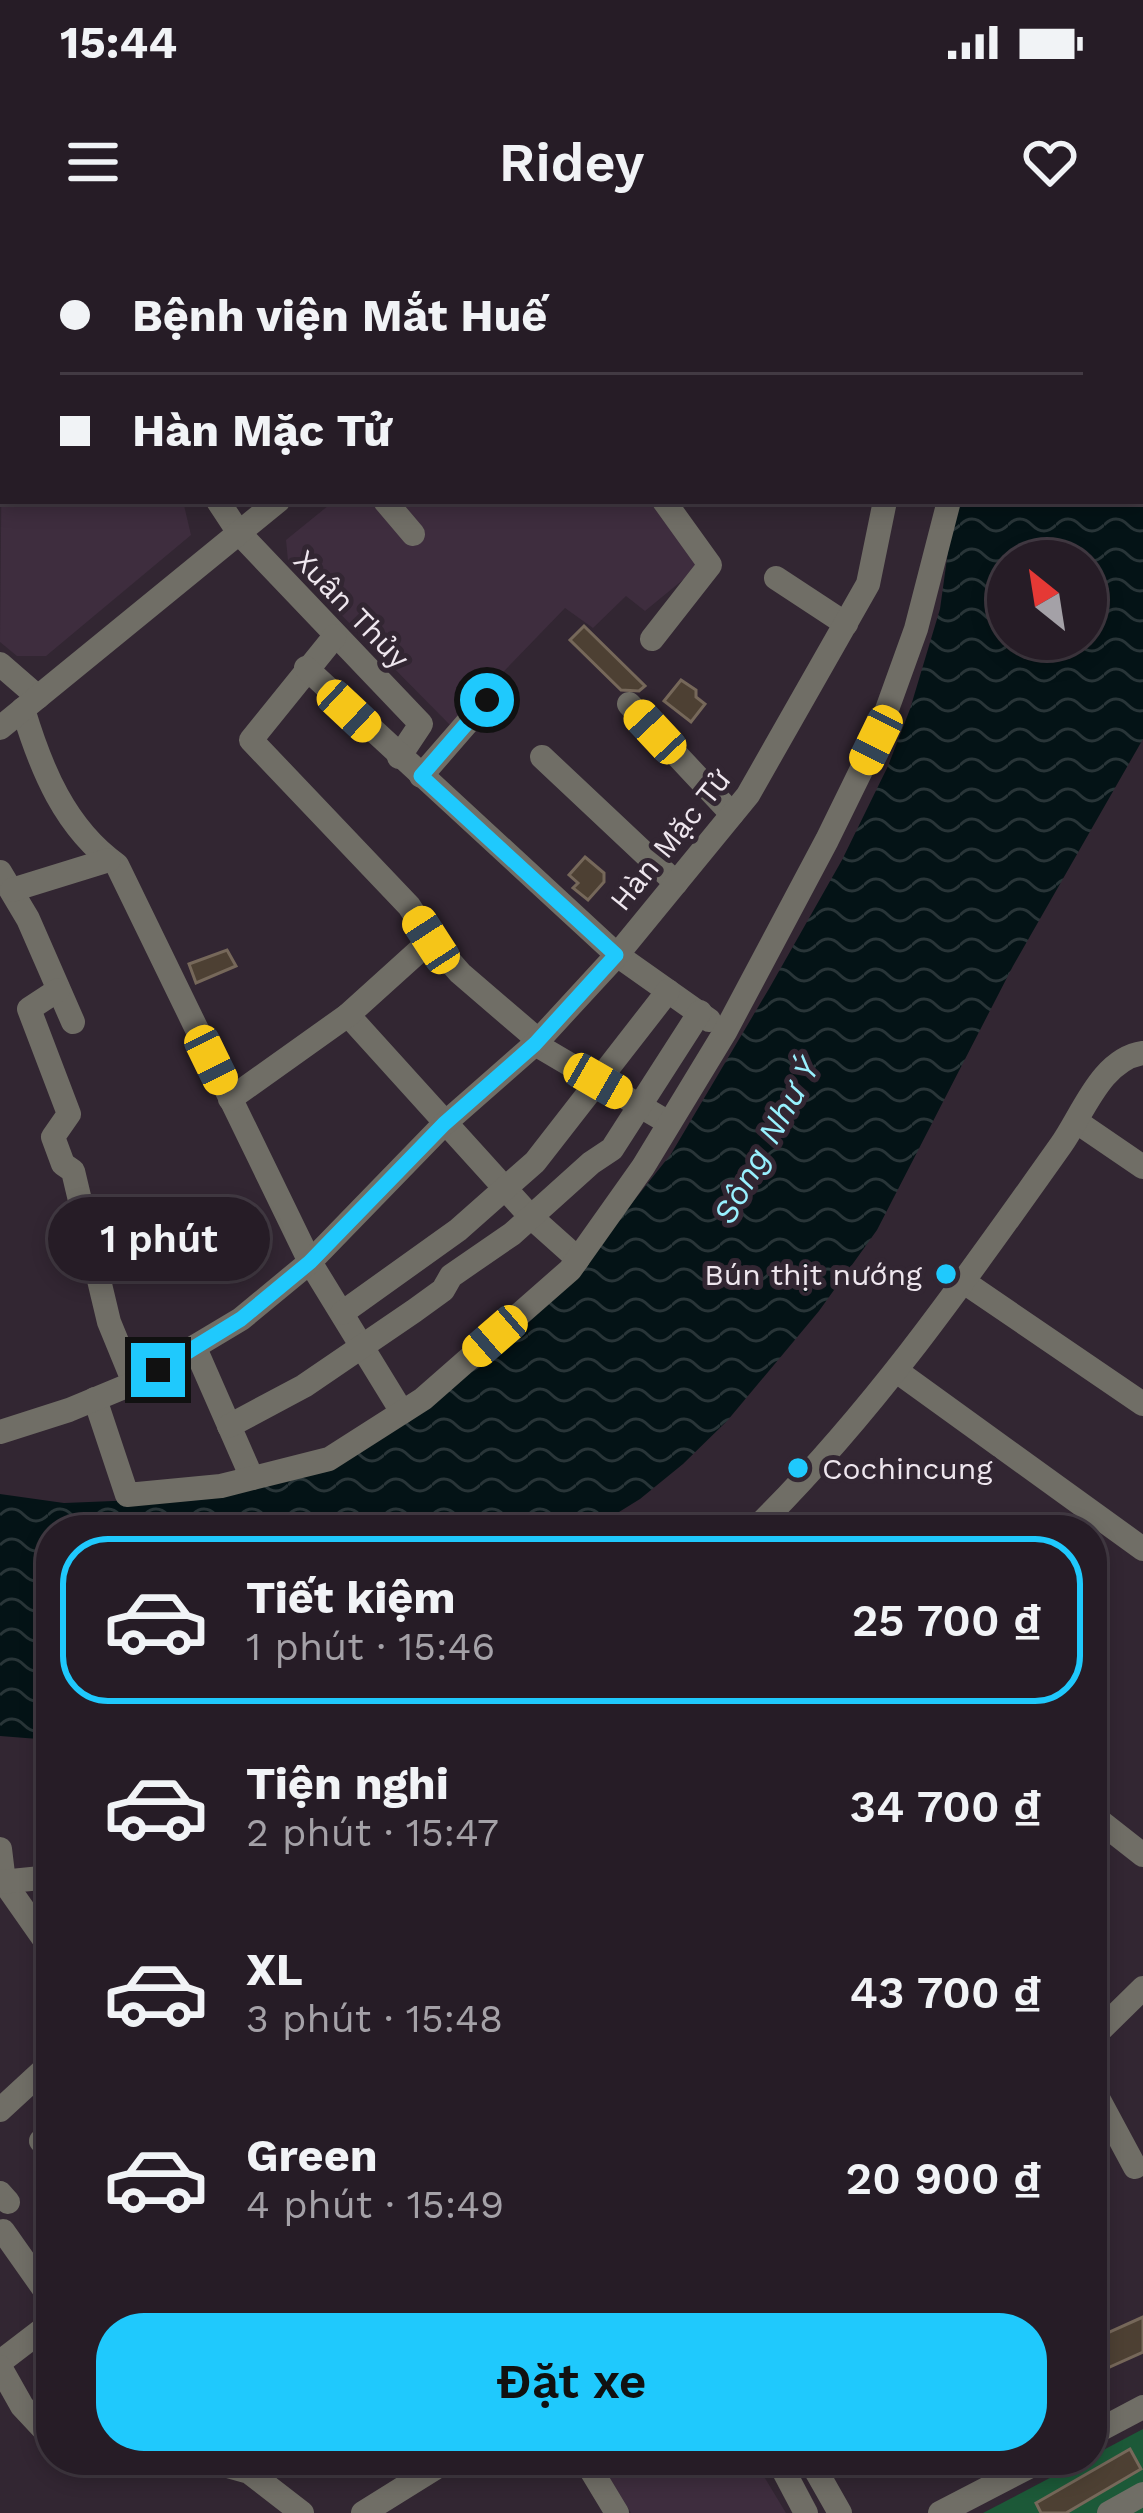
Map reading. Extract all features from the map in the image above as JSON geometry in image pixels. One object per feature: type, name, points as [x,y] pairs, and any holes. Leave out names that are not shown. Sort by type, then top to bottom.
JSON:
[{"type":"street","name":"Xuân Thủy","points":[[220,504],[239,533],[421,724],[399,757]]},
{"type":"street","points":[[0,728],[274,504]]},
{"type":"street","points":[[388,504],[413,534]]},
{"type":"street","points":[[652,639],[710,565],[666,504]]},
{"type":"street","name":"Hàn Mặc Tử","points":[[0,1432],[134,1383],[241,1319],[310,1262],[444,1124],[536,1042],[616,955],[748,794],[868,584],[884,504]]},
{"type":"street","points":[[95,1399],[127,1495],[221,1486],[329,1459],[452,1374],[578,1259],[725,1032],[827,841],[876,740],[916,629],[948,504]]},
{"type":"street","points":[[776,578],[846,624]]},
{"type":"street","points":[[334,636],[251,740],[409,906],[460,974],[536,1042],[669,1123]]},
{"type":"street","points":[[0,664],[30,703],[33,744],[70,817],[91,846],[117,865],[310,1262],[402,1412]]},
{"type":"street","points":[[306,668],[616,955],[725,1032]]},
{"type":"street","points":[[421,776],[487,700]]},
{"type":"street","points":[[629,704],[732,814]]},
{"type":"street","points":[[542,757],[676,883]]},
{"type":"street","points":[[73,1022],[6,881],[109,860]]},
{"type":"street","points":[[230,1099],[348,1015],[431,940]]},
{"type":"street","points":[[58,990],[29,1010],[69,1114],[53,1136],[63,1165],[73,1171],[109,1322],[134,1383]]},
{"type":"street","points":[[342,1313],[458,1230],[535,1162],[668,991]]},
{"type":"street","points":[[229,1426],[304,1386],[443,1290],[451,1276],[612,1149],[700,1012]]},
{"type":"street","points":[[348,1015],[505,1190],[578,1259]]},
{"type":"street","points":[[768,1515],[898,1372],[1107,1073],[1129,1055],[1143,1053]]},
{"type":"street","points":[[1077,1122],[1143,1167]]},
{"type":"street","points":[[964,1282],[1143,1405]]},
{"type":"street","points":[[195,1348],[252,1478]]},
{"type":"street","points":[[898,1372],[1096,1515]]},
{"type":"street","points":[[1107,1523],[1143,1549]]},
{"type":"street","points":[[1107,1827],[1143,1855]]},
{"type":"street","points":[[0,1849],[2,1882],[36,1928]]},
{"type":"street","points":[[2,1882],[36,1879]]},
{"type":"street","points":[[1107,2023],[1143,1988]]},
{"type":"street","points":[[0,2110],[36,2077]]},
{"type":"street","points":[[1107,2115],[1135,2167]]},
{"type":"street","points":[[0,2232],[36,2277]]},
{"type":"street","points":[[36,2335],[0,2365],[22,2406],[36,2421]]},
{"type":"street","points":[[1107,2426],[1143,2407]]},
{"type":"street","points":[[253,2475],[302,2513]]},
{"type":"street","points":[[363,2513],[423,2475]]},
{"type":"street","points":[[594,2475],[616,2513]]},
{"type":"street","points":[[796,2475],[806,2513]]},
{"type":"street","points":[[805,2475],[840,2513]]},
{"type":"street","points":[[940,2513],[1013,2475]]},
{"type":"street","points":[[379,2513],[402,2488]]},
{"type":"street","points":[[1109,2513],[1143,2494]]},
{"type":"shaded area","points":[[1,504],[184,504],[191,535],[46,656],[17,656],[0,642]]},
{"type":"shaded area","points":[[330,504],[658,504],[701,565],[645,611],[626,596],[593,628],[565,608],[451,726],[288,561],[286,540]]},
{"type":"shaded area","points":[[608,2475],[763,2475],[786,2513],[631,2513]]},
{"type":"green space","points":[[1143,2429],[1143,2513],[983,2513],[1055,2475],[1107,2475],[1107,2448]]},
{"type":"water","name":"Sông Như Ý","points":[[955,504],[1143,504],[1143,739],[1013,966],[877,1230],[819,1311],[727,1421],[683,1464],[614,1515],[36,1515],[36,1739],[0,1736],[0,1494],[64,1503],[162,1499],[350,1447],[628,1208],[671,1154],[842,860],[910,709],[940,609]]},
{"type":"building","points":[[584,626],[645,686],[639,691],[621,690],[570,640]]},
{"type":"building","points":[[681,680],[705,704],[691,722],[664,701]]},
{"type":"building","points":[[585,857],[604,873],[604,882],[588,900],[573,888],[578,883],[569,875]]},
{"type":"building","points":[[227,950],[236,966],[196,983],[189,964]]},
{"type":"building","points":[[1143,2317],[1143,2352],[1107,2368],[1107,2333]]},
{"type":"building","points":[[1130,2449],[1141,2469],[1066,2513],[1041,2513],[1036,2503],[1085,2475],[1107,2475],[1107,2462]]},
{"type":"place","name":"Bún thịt nướng","points":[[946,1274]]},
{"type":"place","name":"Cochincung","points":[[798,1468]]},
{"type":"route","points":[[158,1370],[241,1319],[310,1262],[444,1124],[535,1044],[616,955],[421,776],[487,700]]}]
